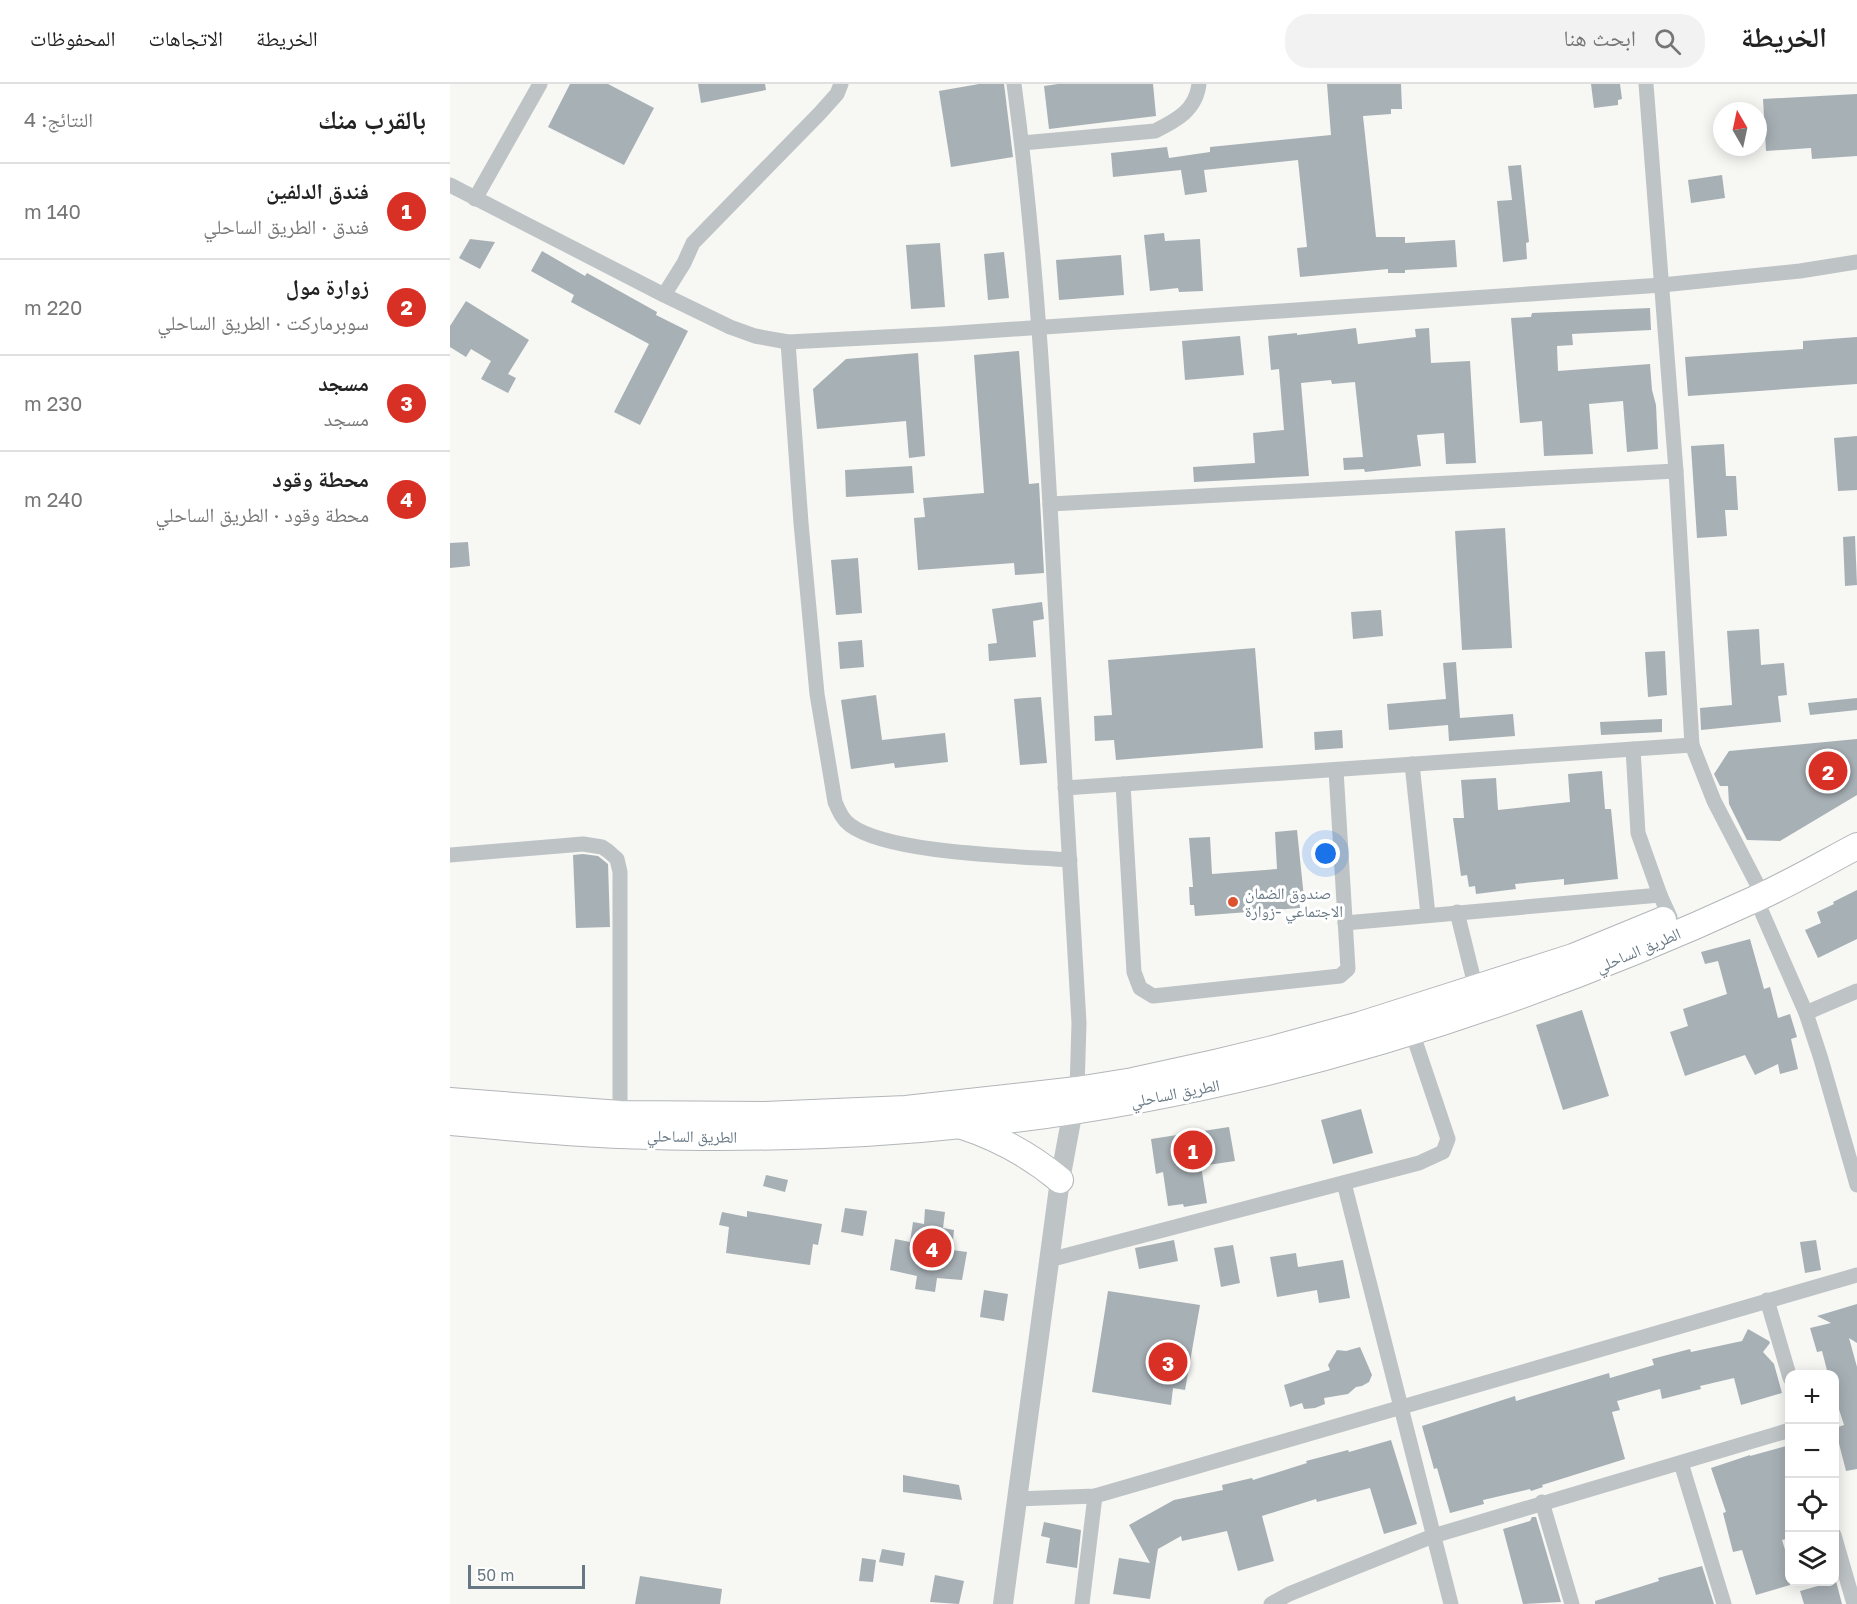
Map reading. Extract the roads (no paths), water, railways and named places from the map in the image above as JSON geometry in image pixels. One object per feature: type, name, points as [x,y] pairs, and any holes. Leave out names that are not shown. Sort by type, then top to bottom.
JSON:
[{"type":"highway","name":"الطريق الساحلي","points":[[450,1122],[652,1136],[825,1135],[956,1124],[1074,1101],[1133,1081],[1273,1049],[1476,989],[1573,957],[1665,906],[1756,890],[1857,826]]},
{"type":"highway","name":"الطريق الساحلي","points":[[450,1101],[620,1114],[695,1116],[860,1112],[1074,1101],[1228,1083],[1412,1032],[1582,974],[1756,890],[1857,846]]},
{"type":"highway","points":[[956,1124],[985,1133],[1011,1146],[1037,1161],[1060,1180]]},
{"type":"street","points":[[475,199],[540,84]]},
{"type":"street","points":[[664,296],[693,243],[820,113],[837,94],[841,84]]},
{"type":"street","points":[[1003,1604],[1060,1180],[1074,1101],[1079,1023],[1039,328],[1022,143],[1014,84]]},
{"type":"street","points":[[1022,143],[1155,131],[1175,122],[1190,110],[1198,95],[1199,84]]},
{"type":"street","points":[[1646,84],[1676,471],[1692,745],[1714,801],[1756,890],[1806,1013],[1857,1185]]},
{"type":"street","points":[[450,185],[664,296],[730,327],[755,336],[788,342],[1039,328],[1662,285],[1800,271],[1857,262]]},
{"type":"street","points":[[788,342],[801,523],[817,694],[835,802],[842,819],[856,830],[871,836],[925,848],[1070,860]]},
{"type":"street","points":[[1050,504],[1676,471]]},
{"type":"street","points":[[1065,788],[1692,745]]},
{"type":"street","points":[[1345,923],[1457,912],[1665,906],[1638,833],[1633,749]]},
{"type":"street","points":[[1412,764],[1428,915]]},
{"type":"street","points":[[1123,784],[1134,972],[1140,988],[1153,996],[1340,976],[1348,969],[1335,770]]},
{"type":"street","points":[[450,855],[583,844],[602,847],[617,859],[620,872],[620,1114]]},
{"type":"street","points":[[1457,912],[1476,989]]},
{"type":"street","points":[[1806,1013],[1857,991]]},
{"type":"street","points":[[1049,1260],[1419,1163],[1443,1152],[1448,1139],[1412,1032]]},
{"type":"street","points":[[1344,1183],[1451,1604]]},
{"type":"street","points":[[1016,1499],[1095,1496],[1857,1275]]},
{"type":"street","points":[[1767,1300],[1788,1370]]},
{"type":"street","points":[[1271,1604],[1289,1594],[1432,1536],[1785,1432]]},
{"type":"street","points":[[1681,1463],[1724,1604]]},
{"type":"street","points":[[1082,1604],[1095,1496]]},
{"type":"street","points":[[1542,1502],[1572,1604]]},
{"type":"street","points":[[1839,1552],[1854,1604]]},
{"type":"place","name":"زوارة مول","points":[[1828,771]]},
{"type":"place","name":"صندوق الضمان الاجتماعي -زوارة","points":[[1233,902]]},
{"type":"place","name":"فندق الدلفين","points":[[1193,1150]]},
{"type":"place","name":"محطة وقود","points":[[932,1248]]},
{"type":"place","name":"مسجد","points":[[1168,1362]]}]
